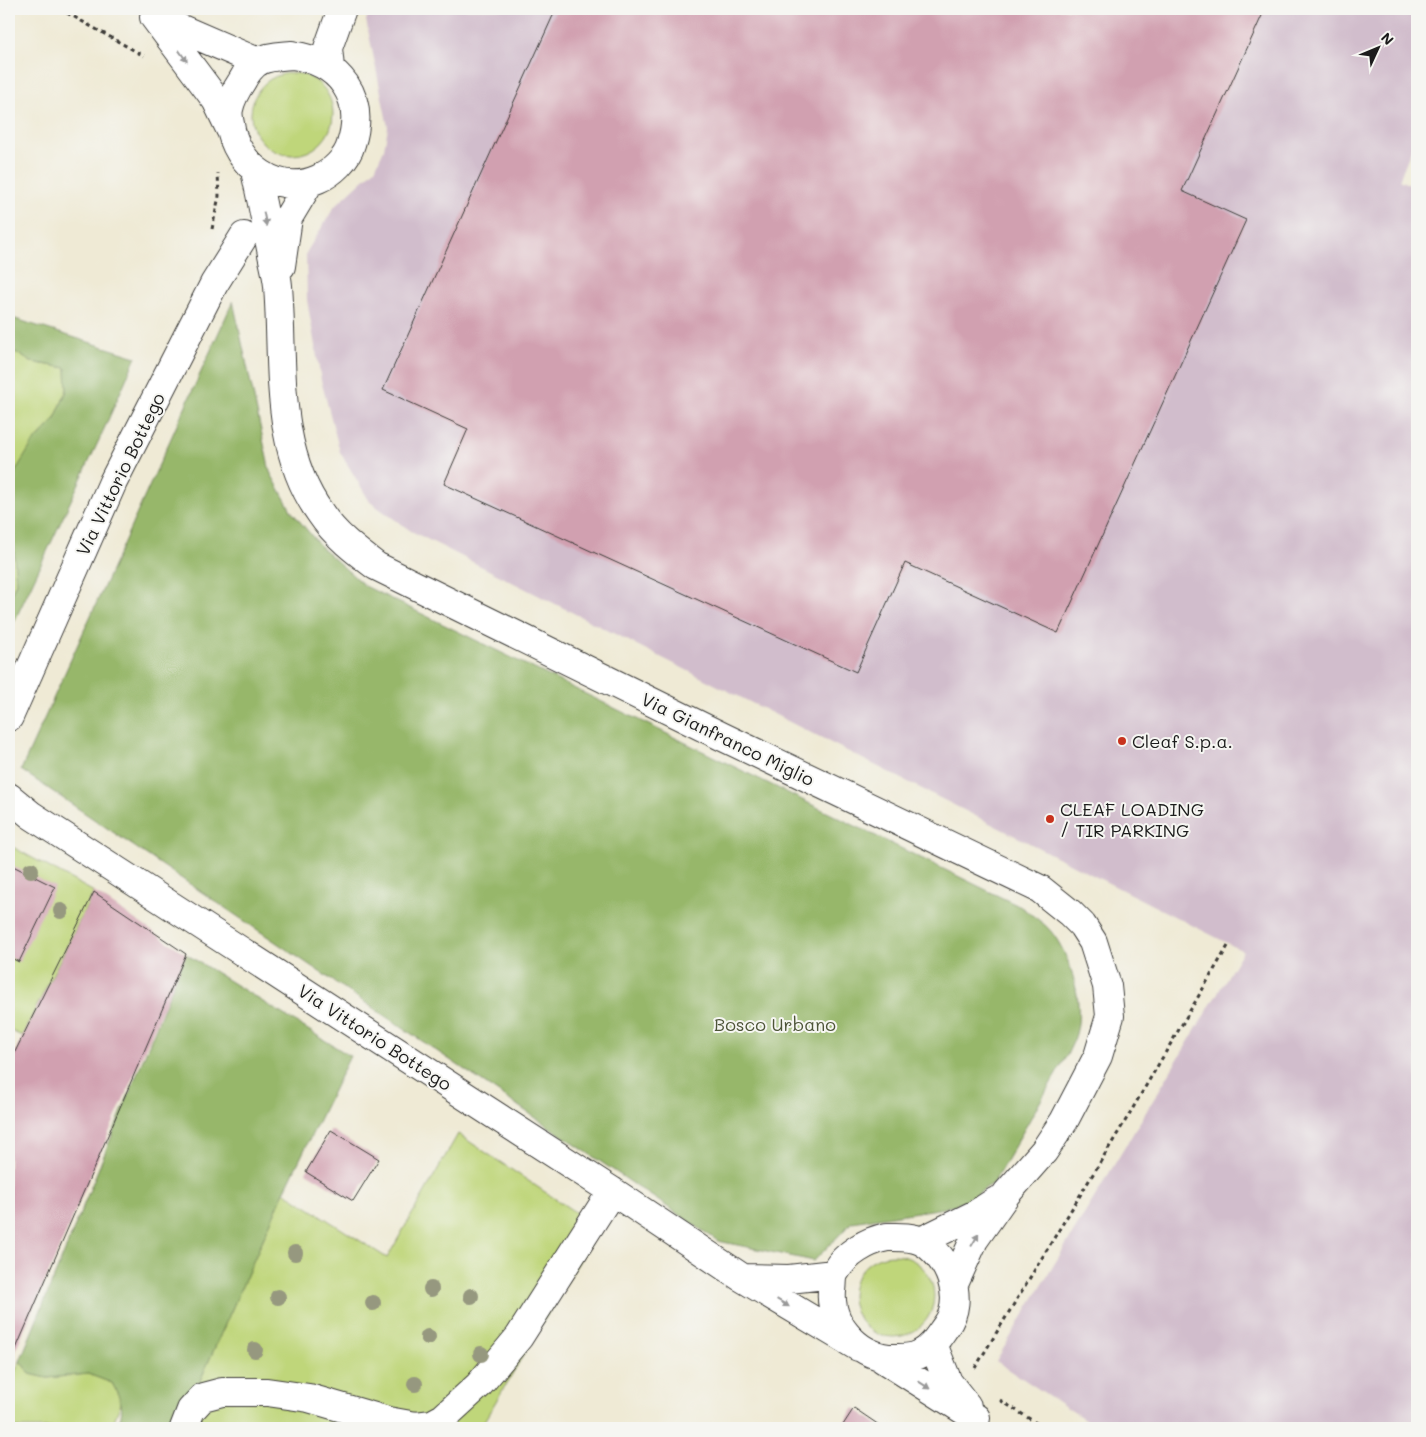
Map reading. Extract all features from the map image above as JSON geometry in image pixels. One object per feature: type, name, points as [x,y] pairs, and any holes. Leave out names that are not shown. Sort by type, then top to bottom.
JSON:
[{"type":"street","points":[[330,68],[328,48],[342,9]]},
{"type":"street","points":[[147,13],[258,62]]},
{"type":"street","points":[[147,13],[216,100],[230,129],[234,143],[246,162],[266,178],[290,184],[309,183],[322,177],[338,165],[350,149],[356,130],[356,110],[349,91],[330,68],[308,57],[292,55],[276,57],[258,62],[244,77],[234,94],[228,110],[230,129]]},
{"type":"street","name":"Via Gianfranco Miglio","points":[[255,171],[278,284],[284,403],[288,438],[297,469],[312,500],[321,514],[354,549],[376,566],[730,740],[1040,889],[1057,901],[1082,925],[1093,942],[1107,986],[1110,1016],[1104,1038],[1086,1081],[1064,1121],[1044,1151],[1007,1194],[974,1240],[954,1284]]},
{"type":"street","name":"Via Gianfranco Miglio","points":[[278,284],[288,218],[309,183]]},
{"type":"street","name":"Via Vittorio Bottego","points":[[9,717],[113,482],[214,284],[244,236]]},
{"type":"street","name":"Via Vittorio Bottego","points":[[9,797],[31,815],[612,1191],[741,1278],[858,1347]]},
{"type":"street","points":[[184,1428],[191,1410],[203,1398],[222,1392],[267,1392],[309,1398],[388,1421],[416,1426],[432,1424],[442,1418],[479,1385],[519,1337],[612,1191]]},
{"type":"street","name":"Via Gianfranco Miglio","points":[[921,1241],[976,1214],[1007,1194]]},
{"type":"street","points":[[883,1358],[910,1358],[920,1354],[933,1344],[950,1321],[955,1303],[954,1284],[945,1266],[935,1252],[921,1241],[909,1237],[887,1236],[872,1240],[844,1260],[834,1274],[831,1299],[837,1322],[858,1347],[883,1358],[980,1423]]},
{"type":"street","points":[[741,1278],[789,1279],[834,1274]]},
{"type":"street","points":[[933,1344],[948,1382],[980,1423]]},
{"type":"path","points":[[60,9],[127,45],[151,61]]},
{"type":"path","points":[[210,236],[219,196],[218,168]]},
{"type":"path","points":[[974,1369],[1127,1118],[1228,946]]},
{"type":"path","points":[[996,1398],[1044,1428]]},
{"type":"shaded area","name":"Cleaf S.p.a.","points":[[371,9],[1417,9],[1417,135],[1399,180],[1417,188],[1417,1428],[1098,1428],[996,1361],[1243,951],[411,531],[370,502],[340,452],[321,380],[307,300],[306,253],[335,206],[375,169],[384,149],[388,127],[366,20]]},
{"type":"green space","points":[[292,73],[308,77],[321,85],[329,98],[333,114],[329,130],[321,143],[308,151],[292,155],[276,151],[263,143],[255,130],[251,114],[255,98],[263,85],[276,77]]},
{"type":"green space","name":"Bosco Urbano","points":[[233,301],[270,472],[292,512],[322,548],[365,586],[1021,907],[1046,926],[1062,948],[1073,976],[1078,1007],[1076,1034],[1067,1055],[994,1182],[969,1200],[944,1208],[852,1222],[814,1261],[718,1241],[21,770]]},
{"type":"green space","points":[[9,317],[136,357],[9,633],[9,598],[16,583],[11,506],[15,472],[32,444],[54,421],[67,390],[66,368],[31,362],[9,348]]},
{"type":"green space","points":[[9,348],[31,362],[66,368],[67,390],[54,421],[32,444],[11,506],[16,583],[9,598]]},
{"type":"green space","points":[[9,845],[94,892],[22,1036],[9,1030]]},
{"type":"green space","points":[[186,954],[350,1056],[284,1192],[179,1428],[117,1428],[122,1410],[112,1383],[88,1374],[47,1378],[30,1374],[20,1361]]},
{"type":"green space","points":[[458,1134],[599,1228],[480,1428],[179,1428],[284,1192],[387,1258]]},
{"type":"green space","points":[[893,1255],[909,1259],[922,1267],[930,1280],[934,1296],[930,1312],[922,1325],[909,1333],[893,1337],[877,1333],[864,1325],[856,1312],[852,1296],[856,1280],[864,1267],[877,1259]]},
{"type":"green space","points":[[20,1361],[30,1374],[48,1378],[88,1374],[112,1383],[122,1401],[111,1428],[9,1428],[9,1385]]},
{"type":"building","points":[[556,9],[1265,9],[1182,191],[1246,220],[1058,633],[905,563],[856,672],[444,484],[468,429],[383,390]]},
{"type":"building","points":[[13,866],[55,887],[19,962],[9,957],[9,874]]},
{"type":"building","points":[[94,892],[186,954],[9,1365],[9,1064]]},
{"type":"building","points":[[331,1130],[379,1159],[353,1201],[306,1172]]},
{"type":"building","points":[[854,1408],[879,1425],[877,1428],[841,1428]]},
{"type":"place","name":"Cleaf S.p.a.","points":[[1122,741]]},
{"type":"place","name":"CLEAF LOADING / TIR PARKING","points":[[1050,819]]}]
